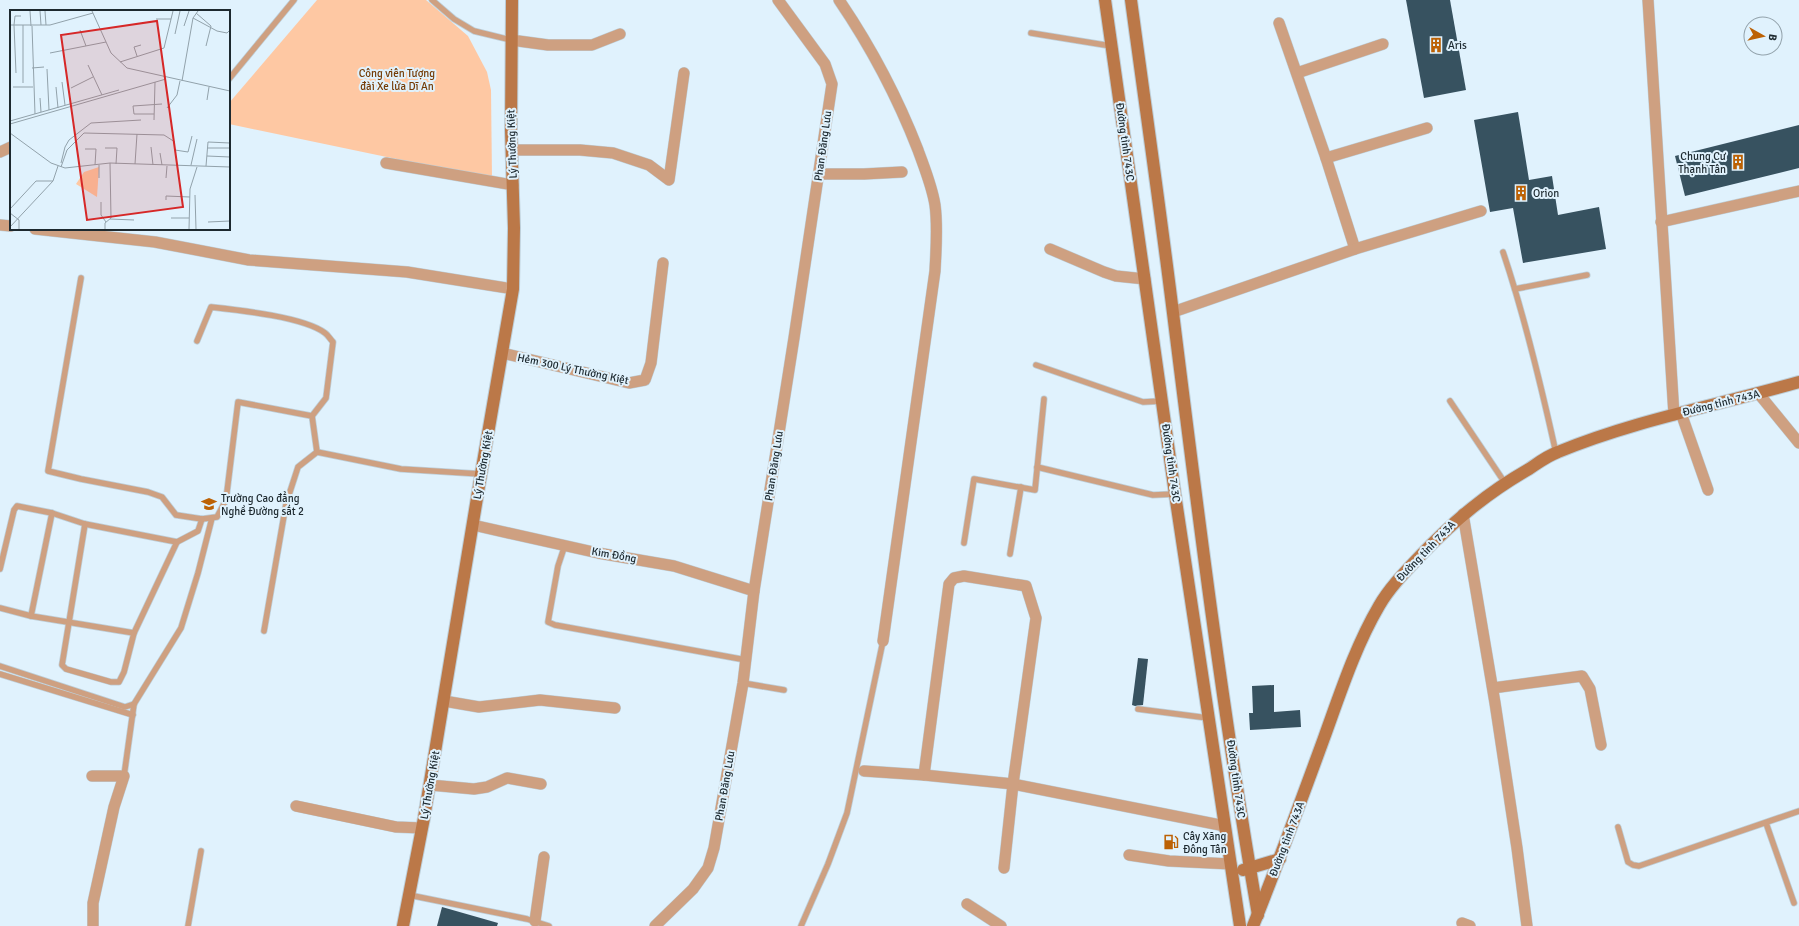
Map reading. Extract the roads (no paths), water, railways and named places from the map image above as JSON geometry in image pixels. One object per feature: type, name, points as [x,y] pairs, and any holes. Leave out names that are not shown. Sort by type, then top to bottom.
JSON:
[{"type":"main road","name":"Lý Thường Kiệt","points":[[403,926],[430,785],[481,474],[514,289],[511,130],[512,0]]},
{"type":"main road","name":"Đường tỉnh 743C","points":[[1105,0],[1175,494],[1240,926]]},
{"type":"main road","name":"Đường tỉnh 743C","points":[[1131,0],[1173,312],[1189,450],[1258,915]]},
{"type":"main road","name":"Đường tỉnh 743A","points":[[1253,926],[1280,859],[1346,678],[1379,606],[1397,580],[1463,514],[1505,483],[1556,452],[1616,432],[1678,414],[1759,394],[1799,382]]},
{"type":"main road","points":[[1231,869],[1250,868],[1280,859]]},
{"type":"street","name":"Phan Đăng Lưu","points":[[655,926],[693,889],[708,868],[714,848],[743,683],[754,591],[832,84],[825,64],[778,0]]},
{"type":"street","points":[[839,0],[882,69],[910,128],[925,168],[935,204],[937,229],[934,279],[883,641]]},
{"type":"street","points":[[1648,0],[1661,222],[1678,414],[1708,490]]},
{"type":"street","points":[[1279,23],[1326,158],[1355,249]]},
{"type":"street","points":[[511,40],[548,45],[592,45],[620,34]]},
{"type":"street","points":[[1297,72],[1383,44]]},
{"type":"street","points":[[512,150],[580,150],[613,153],[649,165],[669,180],[684,73]]},
{"type":"street","points":[[1326,158],[1428,128]]},
{"type":"street","points":[[0,152],[10,147]]},
{"type":"street","points":[[386,163],[513,185]]},
{"type":"street","points":[[819,174],[902,172]]},
{"type":"street","points":[[1661,222],[1799,191]]},
{"type":"street","points":[[1173,312],[1355,249],[1480,211]]},
{"type":"street","points":[[0,225],[10,226]]},
{"type":"street","points":[[44,230],[155,242],[249,260],[407,272],[514,289]]},
{"type":"street","points":[[1050,249],[1116,276],[1144,279]]},
{"type":"street","name":"Hẻm 300 Lý Thường Kiệt","points":[[502,353],[629,383],[645,380],[651,363],[663,263]]},
{"type":"street","points":[[1759,394],[1799,443]]},
{"type":"street","points":[[1463,514],[1493,688],[1527,926]]},
{"type":"street","name":"Kim Đồng","points":[[473,525],[565,545],[674,566],[754,591]]},
{"type":"street","points":[[924,775],[949,584],[954,578],[964,576],[1026,586],[1036,618],[1013,784],[1004,868]]},
{"type":"street","points":[[1493,688],[1582,676],[1590,688],[1600,745]]},
{"type":"street","points":[[444,701],[479,706],[540,700],[616,708]]},
{"type":"street","points":[[864,771],[924,775],[1013,784],[1225,826]]},
{"type":"street","points":[[92,776],[124,776],[114,808],[93,903],[93,926]]},
{"type":"street","points":[[430,785],[474,789],[487,787],[506,778],[541,784]]},
{"type":"street","points":[[296,806],[396,827],[422,828]]},
{"type":"street","points":[[1129,855],[1231,869]]},
{"type":"street","points":[[535,921],[544,857]]},
{"type":"street","points":[[967,904],[1001,926]]},
{"type":"lane","points":[[230,78],[294,0]]},
{"type":"lane","points":[[432,0],[474,32],[511,40]]},
{"type":"lane","points":[[1031,33],[1112,46]]},
{"type":"lane","points":[[1503,252],[1516,289],[1542,387],[1556,452]]},
{"type":"lane","points":[[1516,289],[1587,275]]},
{"type":"lane","points":[[81,278],[48,471],[148,492],[162,497],[176,516],[202,519],[217,517],[226,500],[238,402],[312,416]]},
{"type":"lane","points":[[197,341],[211,307],[255,313],[302,322],[325,333],[333,342],[326,398],[312,416],[317,452]]},
{"type":"lane","points":[[1036,365],[1143,402],[1162,401]]},
{"type":"lane","points":[[964,543],[974,479],[1035,490],[1044,399]]},
{"type":"lane","points":[[1450,401],[1505,483]]},
{"type":"lane","points":[[264,631],[286,504],[298,467],[317,452],[401,469],[481,474]]},
{"type":"lane","points":[[1037,467],[1153,495],[1175,494]]},
{"type":"lane","points":[[1010,554],[1021,487]]},
{"type":"lane","points":[[0,569],[14,510],[18,506],[85,524],[177,542]]},
{"type":"lane","points":[[31,616],[52,514]]},
{"type":"lane","points":[[124,776],[134,704],[181,628],[198,573],[212,518]]},
{"type":"lane","points":[[85,524],[62,665],[66,669],[111,682],[119,682],[124,672],[134,633],[177,542],[198,531],[202,519]]},
{"type":"lane","points":[[565,545],[558,566],[548,622],[555,625],[746,660]]},
{"type":"lane","points":[[0,608],[31,616],[134,633]]},
{"type":"lane","points":[[801,926],[847,813],[883,641]]},
{"type":"lane","points":[[0,666],[125,707],[134,704]]},
{"type":"lane","points":[[0,674],[133,715]]},
{"type":"lane","points":[[743,683],[784,690]]},
{"type":"lane","points":[[1138,709],[1209,718]]},
{"type":"lane","points":[[1618,827],[1628,862],[1639,866],[1799,811]]},
{"type":"lane","points":[[1766,823],[1794,903]]},
{"type":"lane","points":[[188,926],[201,851]]},
{"type":"lane","points":[[408,895],[535,921],[549,926]]},
{"type":"place","name":"Aris","points":[[1436,45]]},
{"type":"place","name":"Chung Cư Thạnh Tân","points":[[1738,162]]},
{"type":"place","name":"Orion","points":[[1521,193]]},
{"type":"place","name":"Trường Cao đẳng Nghề Đường sắt 2","points":[[209,504]]},
{"type":"place","name":"Cây Xăng Đông Tân","points":[[1171,842]]},
{"type":"park label","name":"Công viên Tượng đài Xe lửa Dĩ An","points":[[397,79]]}]
